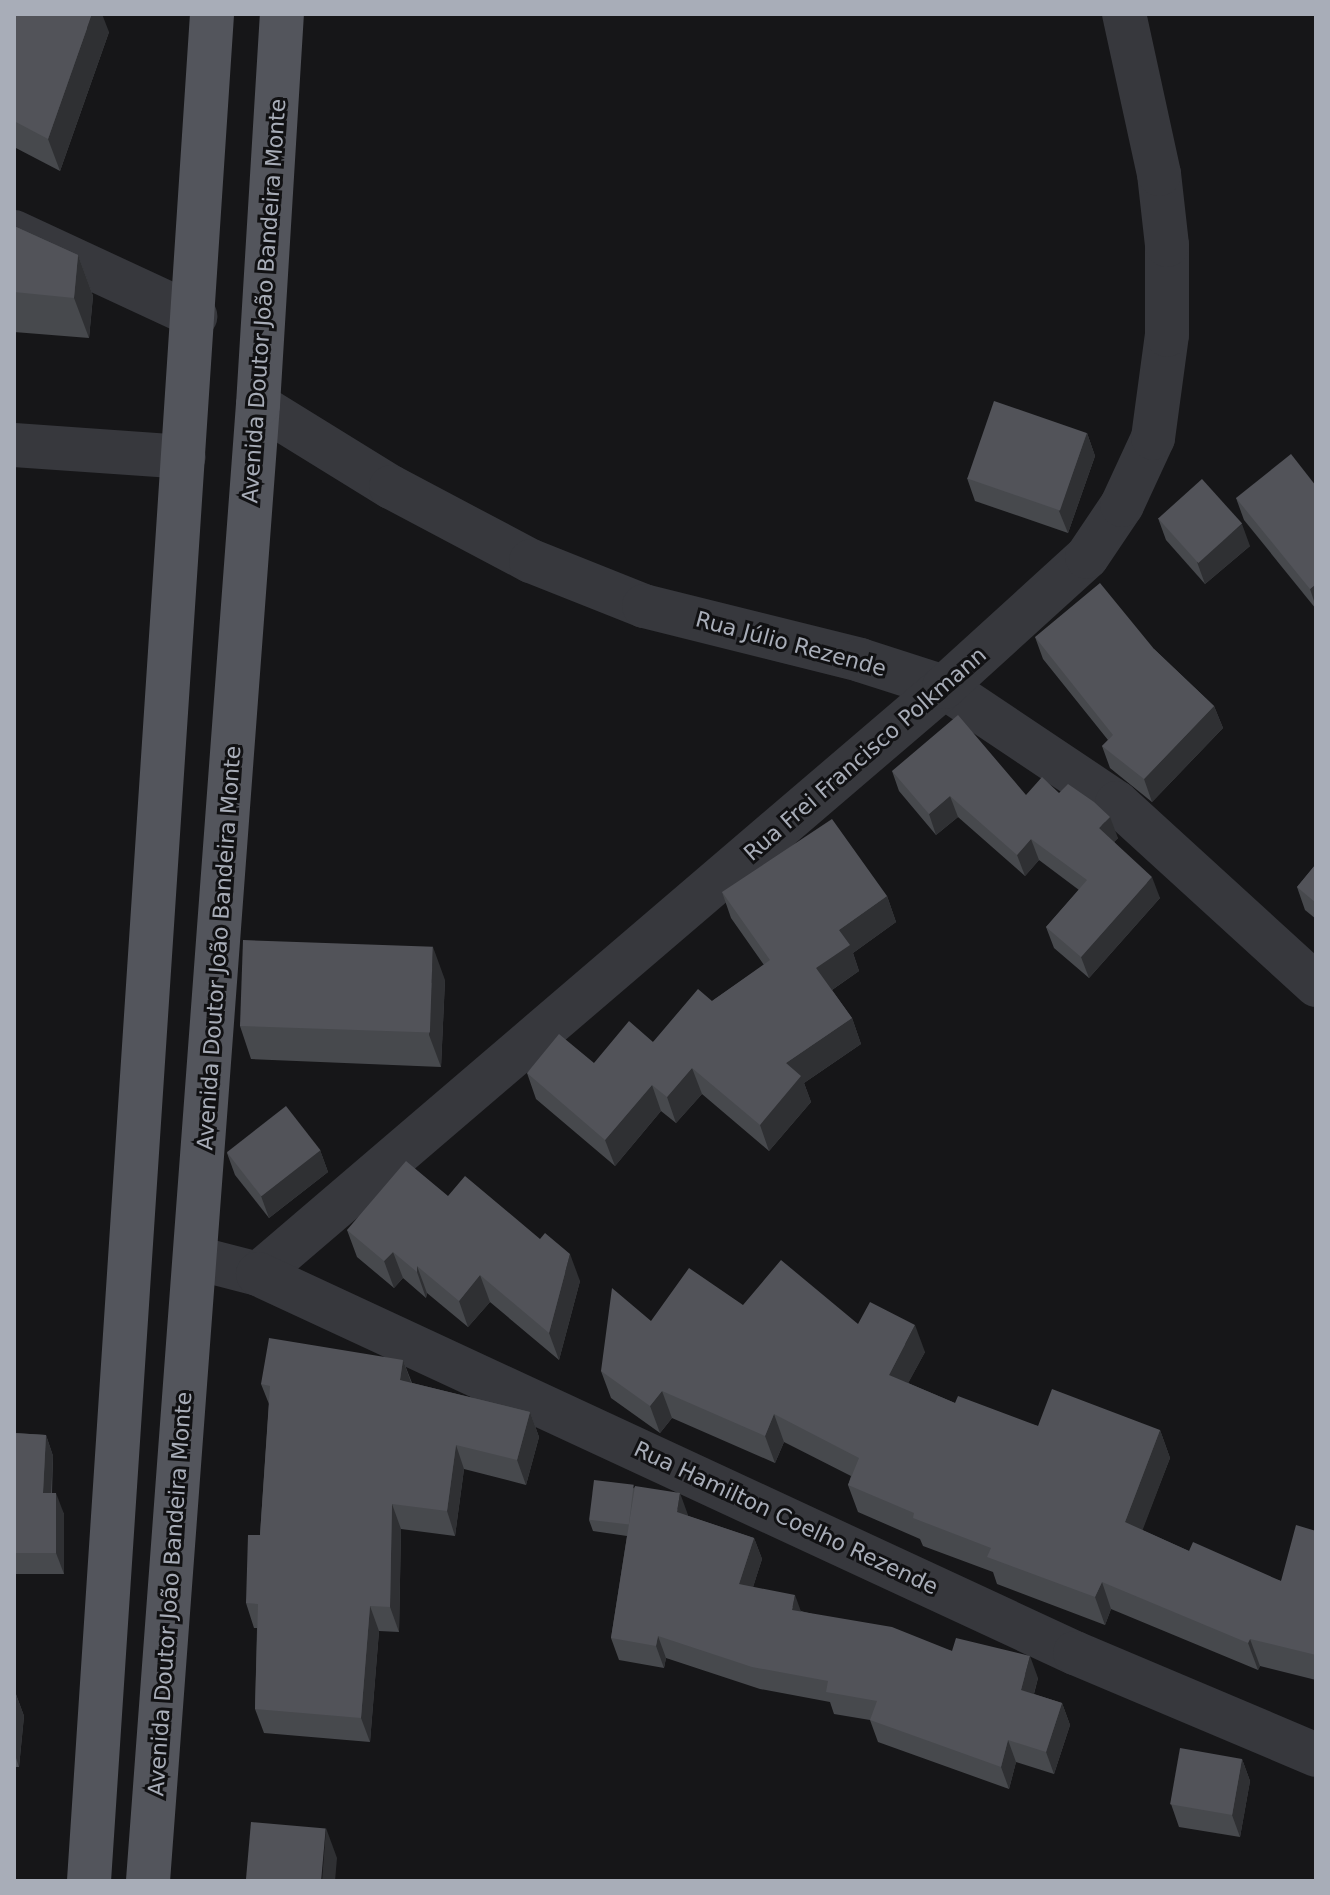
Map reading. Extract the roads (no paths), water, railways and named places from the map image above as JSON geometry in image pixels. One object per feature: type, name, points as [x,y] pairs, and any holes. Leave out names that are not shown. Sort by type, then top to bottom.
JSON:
[{"type":"main road","points":[[89,1881],[195,316],[212,14]]},
{"type":"main road","name":"Avenida Doutor João Bandeira Monte","points":[[148,1881],[258,405],[282,14]]},
{"type":"main road","points":[[103,1695],[162,1698]]},
{"type":"street","name":"Rua Frei Francisco Polkmann","points":[[258,1274],[944,687],[1087,557],[1122,505],[1153,438],[1167,335],[1167,245],[1159,174],[1124,14]]},
{"type":"street","points":[[14,232],[195,316]]},
{"type":"street","name":"Rua Júlio Rezende","points":[[258,405],[391,487],[531,561],[644,606],[944,687],[1117,803],[1316,985]]},
{"type":"street","points":[[14,445],[184,457]]},
{"type":"street","points":[[196,1258],[258,1274]]},
{"type":"street","name":"Rua Hamilton Coelho Rezende","points":[[258,1274],[1075,1653],[1316,1755]]}]
